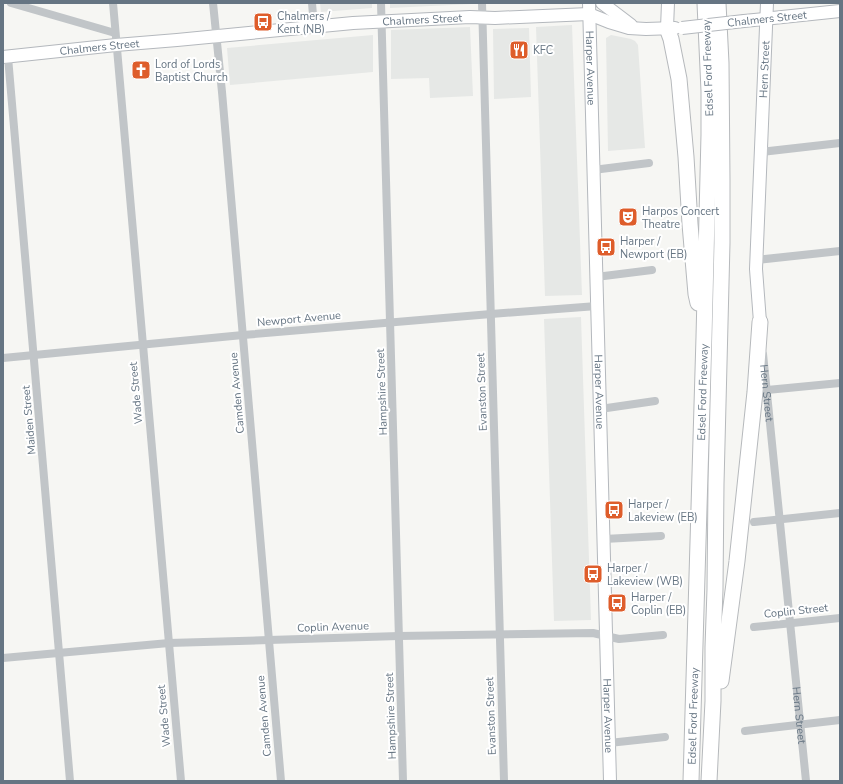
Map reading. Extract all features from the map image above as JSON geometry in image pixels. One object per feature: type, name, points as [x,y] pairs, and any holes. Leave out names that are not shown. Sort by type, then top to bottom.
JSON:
[{"type":"highway","name":"Edsel Ford Freeway","points":[[691,781],[704,337],[709,99],[706,3]]},
{"type":"highway","name":"Edsel Ford Freeway","points":[[709,781],[713,701],[722,188],[721,63],[718,3]]},
{"type":"highway","points":[[674,28],[671,39],[678,79],[686,157],[696,294],[704,337]]},
{"type":"highway","points":[[712,738],[737,561],[755,392],[760,322]]},
{"type":"street","points":[[11,3],[116,39]]},
{"type":"street","name":"Wade Street","points":[[113,3],[180,781]]},
{"type":"street","name":"Camden Avenue","points":[[213,3],[281,781]]},
{"type":"street","points":[[312,3],[314,27]]},
{"type":"street","name":"Hampshire Street","points":[[381,3],[403,781]]},
{"type":"street","name":"Evanston Street","points":[[482,3],[504,781]]},
{"type":"street","points":[[602,3],[636,28]]},
{"type":"street","points":[[668,3],[674,28]]},
{"type":"street","name":"Hern Street","points":[[766,3],[756,260],[757,285],[806,781]]},
{"type":"street","name":"Chalmers Street","points":[[6,57],[116,39],[217,36],[353,23],[470,17],[499,18],[589,8],[619,25],[646,29],[674,28],[840,11]]},
{"type":"street","name":"Harper Avenue","points":[[589,8],[610,781]]},
{"type":"street","name":"Maiden Street","points":[[6,57],[34,355],[70,781]]},
{"type":"street","points":[[761,152],[840,143]]},
{"type":"street","points":[[593,170],[649,163]]},
{"type":"street","points":[[756,260],[840,251]]},
{"type":"street","points":[[596,278],[652,270]]},
{"type":"street","name":"Newport Avenue","points":[[3,358],[390,322],[597,306]]},
{"type":"street","points":[[767,390],[840,383]]},
{"type":"street","points":[[600,409],[655,401]]},
{"type":"street","points":[[754,522],[840,513]]},
{"type":"street","points":[[604,539],[660,536]]},
{"type":"street","name":"Coplin Street","points":[[754,627],[840,618]]},
{"type":"street","name":"Coplin Avenue","points":[[3,658],[169,642],[593,633],[619,639],[663,635]]},
{"type":"street","points":[[745,731],[840,720]]},
{"type":"street","points":[[609,743],[665,737]]},
{"type":"shaded area","points":[[320,3],[372,3],[372,8],[321,12]]},
{"type":"shaded area","points":[[390,3],[472,3],[472,4],[390,8]]},
{"type":"shaded area","points":[[572,25],[582,295],[545,296],[536,27]]},
{"type":"shaded area","points":[[470,27],[473,96],[430,98],[429,78],[391,79],[391,30]]},
{"type":"shaded area","points":[[529,28],[531,97],[494,99],[493,29]]},
{"type":"shaded area","points":[[373,35],[373,72],[230,85],[227,48]]},
{"type":"shaded area","points":[[611,35],[631,39],[638,45],[645,148],[608,151],[606,38]]},
{"type":"shaded area","points":[[581,317],[591,620],[554,621],[544,319]]},
{"type":"place","name":"Chalmers / Kent (NB)","points":[[263,22]]},
{"type":"place","name":"KFC","points":[[519,50]]},
{"type":"place","name":"Lord of Lords Baptist Church","points":[[141,70]]},
{"type":"place","name":"Harpos Concert Theatre","points":[[628,217]]},
{"type":"place","name":"Harper / Newport (EB)","points":[[606,247]]},
{"type":"place","name":"Harper / Lakeview (EB)","points":[[614,510]]},
{"type":"place","name":"Harper / Lakeview (WB)","points":[[593,574]]},
{"type":"place","name":"Harper / Coplin (EB)","points":[[617,603]]}]
